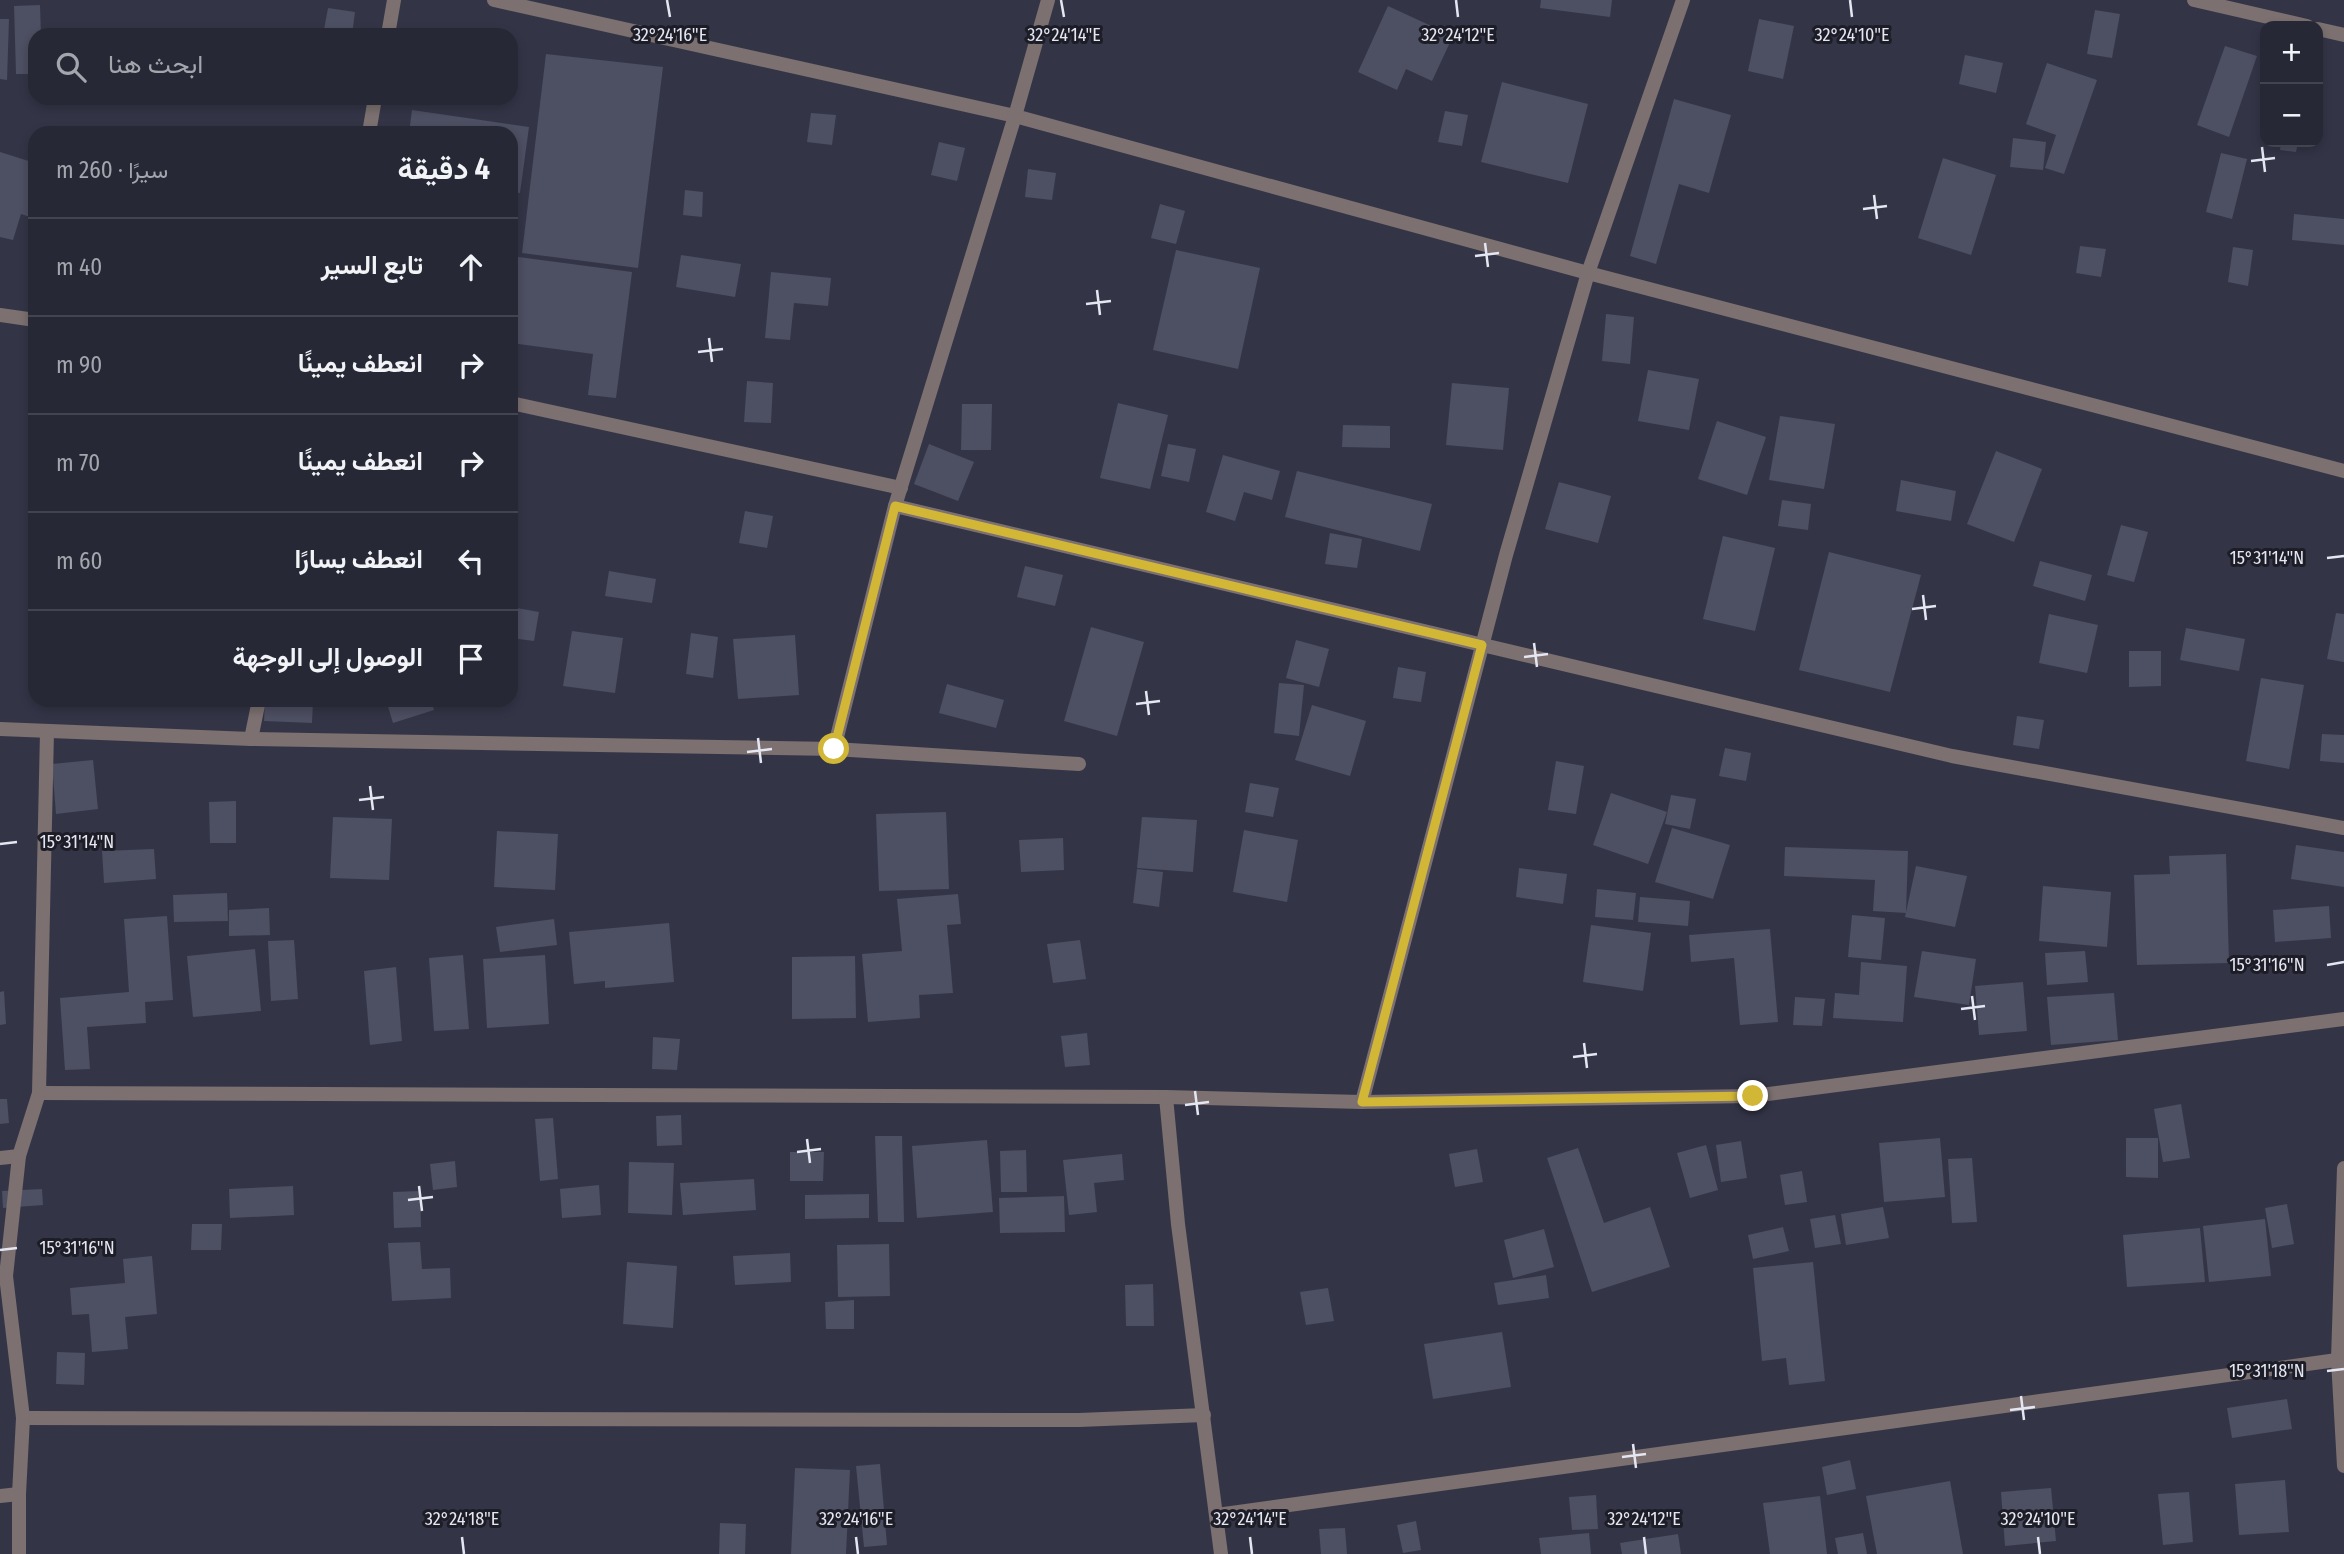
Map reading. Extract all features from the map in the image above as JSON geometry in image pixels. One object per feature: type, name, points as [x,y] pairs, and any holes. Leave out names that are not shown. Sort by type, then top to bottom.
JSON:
[{"type":"street","points":[[389,28],[394,0]]},
{"type":"street","points":[[494,0],[1015,116],[1588,273],[2344,471]]},
{"type":"street","points":[[834,749],[895,506],[1048,0]]},
{"type":"street","points":[[1362,1102],[1509,542],[1588,273],[1683,0]]},
{"type":"street","points":[[2194,0],[2285,21]]},
{"type":"street","points":[[2323,30],[2344,35]]},
{"type":"street","points":[[370,126],[375,105]]},
{"type":"street","points":[[0,314],[28,319]]},
{"type":"street","points":[[518,406],[901,488]]},
{"type":"street","points":[[895,506],[1952,756],[2344,828]]},
{"type":"street","points":[[251,739],[258,707]]},
{"type":"street","points":[[0,729],[251,739],[834,749],[1079,764]]},
{"type":"street","points":[[19,1554],[23,1418],[6,1276],[19,1156],[39,1093],[47,732]]},
{"type":"street","points":[[39,1093],[1166,1097],[1362,1102],[1753,1096],[2344,1019]]},
{"type":"street","points":[[1166,1097],[1178,1224],[1220,1554]]},
{"type":"street","points":[[0,1158],[19,1156]]},
{"type":"street","points":[[2344,1168],[2341,1359],[2344,1466]]},
{"type":"street","points":[[1217,1516],[2341,1359]]},
{"type":"street","points":[[23,1418],[1079,1420],[1204,1415]]},
{"type":"street","points":[[0,1496],[19,1494]]},
{"type":"building","points":[[1541,0],[1612,0],[1610,17],[1540,8]]},
{"type":"building","points":[[40,5],[41,28],[28,28],[28,74],[16,74],[14,6]]},
{"type":"building","points":[[1388,6],[1453,36],[1432,81],[1406,69],[1397,90],[1358,72]]},
{"type":"building","points":[[328,8],[355,12],[353,28],[324,28]]},
{"type":"building","points":[[2095,10],[2120,14],[2112,58],[2087,54]]},
{"type":"building","points":[[0,19],[9,19],[7,80],[0,79]]},
{"type":"building","points":[[1759,19],[1794,26],[1783,79],[1748,71]]},
{"type":"building","points":[[2225,46],[2257,56],[2229,137],[2197,125]]},
{"type":"building","points":[[546,54],[663,67],[638,268],[522,253]]},
{"type":"building","points":[[1965,55],[2003,63],[1996,93],[1959,84]]},
{"type":"building","points":[[2047,63],[2097,80],[2064,174],[2045,168],[2056,135],[2026,124]]},
{"type":"building","points":[[1502,82],[1588,104],[1568,183],[1481,162]]},
{"type":"building","points":[[1674,99],[1731,115],[1709,193],[1679,184],[1656,264],[1630,256]]},
{"type":"building","points":[[412,110],[529,127],[520,193],[518,126],[410,126]]},
{"type":"building","points":[[1445,111],[1468,115],[1462,146],[1438,142]]},
{"type":"building","points":[[811,113],[836,115],[832,145],[807,142]]},
{"type":"building","points":[[2013,138],[2046,142],[2043,170],[2010,167]]},
{"type":"building","points":[[939,142],[965,148],[957,181],[931,175]]},
{"type":"building","points":[[2280,147],[2297,147],[2296,152],[2280,150]]},
{"type":"building","points":[[0,152],[28,161],[28,216],[21,214],[13,240],[0,237]]},
{"type":"building","points":[[2221,153],[2247,159],[2232,219],[2206,212]]},
{"type":"building","points":[[1943,158],[1996,175],[1971,255],[1918,238]]},
{"type":"building","points":[[1028,169],[1056,173],[1052,200],[1025,197]]},
{"type":"building","points":[[685,190],[703,192],[702,217],[683,215]]},
{"type":"building","points":[[1160,204],[1185,211],[1176,244],[1151,238]]},
{"type":"building","points":[[2294,214],[2344,219],[2344,245],[2292,240]]},
{"type":"building","points":[[2080,246],[2106,249],[2101,277],[2076,273]]},
{"type":"building","points":[[2233,247],[2253,250],[2248,286],[2228,282]]},
{"type":"building","points":[[1176,250],[1260,268],[1238,369],[1153,350]]},
{"type":"building","points":[[681,255],[741,264],[735,297],[676,287]]},
{"type":"building","points":[[518,257],[632,272],[616,398],[588,395],[593,354],[518,344]]},
{"type":"building","points":[[771,272],[831,278],[828,306],[794,303],[790,340],[765,338]]},
{"type":"building","points":[[1606,314],[1634,317],[1630,364],[1602,361]]},
{"type":"building","points":[[1648,370],[1699,379],[1689,430],[1638,421]]},
{"type":"building","points":[[747,381],[773,383],[771,423],[744,422]]},
{"type":"building","points":[[1452,383],[1509,388],[1503,450],[1446,445]]},
{"type":"building","points":[[1118,403],[1168,415],[1150,489],[1100,478]]},
{"type":"building","points":[[962,404],[992,404],[991,450],[961,450]]},
{"type":"building","points":[[1780,416],[1835,424],[1824,489],[1769,480]]},
{"type":"building","points":[[1717,421],[1766,437],[1747,495],[1698,479]]},
{"type":"building","points":[[1343,425],[1390,426],[1390,448],[1342,447]]},
{"type":"building","points":[[929,444],[974,462],[958,501],[914,484]]},
{"type":"building","points":[[1168,444],[1196,449],[1189,482],[1161,476]]},
{"type":"building","points":[[1996,451],[2042,469],[2014,542],[1967,524]]},
{"type":"building","points":[[1223,455],[1280,471],[1272,500],[1244,492],[1235,521],[1206,512]]},
{"type":"building","points":[[1297,471],[1432,504],[1420,551],[1285,517]]},
{"type":"building","points":[[1901,480],[1956,491],[1951,521],[1896,511]]},
{"type":"building","points":[[1559,482],[1611,496],[1598,543],[1545,529]]},
{"type":"building","points":[[1782,500],[1811,504],[1808,530],[1778,526]]},
{"type":"building","points":[[745,511],[773,516],[767,548],[739,543]]},
{"type":"building","points":[[2121,525],[2148,532],[2134,582],[2107,575]]},
{"type":"building","points":[[1330,533],[1362,539],[1357,568],[1325,564]]},
{"type":"building","points":[[1723,536],[1775,548],[1755,631],[1703,619]]},
{"type":"building","points":[[1829,552],[1921,575],[1890,692],[1799,670]]},
{"type":"building","points":[[2040,561],[2092,575],[2085,601],[2033,586]]},
{"type":"building","points":[[1025,566],[1063,575],[1055,606],[1017,597]]},
{"type":"building","points":[[609,571],[656,579],[652,603],[605,596]]},
{"type":"building","points":[[518,608],[539,612],[534,641],[518,639]]},
{"type":"building","points":[[2336,613],[2344,614],[2344,662],[2327,659]]},
{"type":"building","points":[[2049,614],[2098,625],[2087,673],[2039,663]]},
{"type":"building","points":[[1091,627],[1144,642],[1117,736],[1064,721]]},
{"type":"building","points":[[2186,628],[2245,639],[2239,671],[2180,660]]},
{"type":"building","points":[[572,631],[623,638],[615,693],[563,686]]},
{"type":"building","points":[[691,633],[718,637],[713,678],[686,674]]},
{"type":"building","points":[[795,635],[799,695],[738,699],[733,639]]},
{"type":"building","points":[[1296,640],[1329,649],[1319,687],[1286,678]]},
{"type":"building","points":[[2129,651],[2161,651],[2161,686],[2129,687]]},
{"type":"building","points":[[1398,667],[1426,672],[1421,702],[1393,698]]},
{"type":"building","points":[[2261,678],[2304,685],[2289,769],[2246,761]]},
{"type":"building","points":[[1279,683],[1304,685],[1299,736],[1274,733]]},
{"type":"building","points":[[947,684],[1004,700],[996,728],[939,713]]},
{"type":"building","points":[[1312,705],[1366,721],[1350,776],[1295,760]]},
{"type":"building","points":[[265,707],[313,707],[312,723],[264,721]]},
{"type":"building","points":[[388,707],[433,707],[434,710],[393,723]]},
{"type":"building","points":[[2017,716],[2044,720],[2039,749],[2013,745]]},
{"type":"building","points":[[2322,734],[2344,735],[2344,763],[2320,761]]},
{"type":"building","points":[[1725,748],[1751,753],[1746,781],[1719,776]]},
{"type":"building","points":[[93,760],[98,809],[56,814],[52,764]]},
{"type":"building","points":[[1556,761],[1584,766],[1576,814],[1548,810]]},
{"type":"building","points":[[1250,783],[1279,788],[1273,817],[1245,812]]},
{"type":"building","points":[[1611,793],[1667,812],[1648,864],[1593,845]]},
{"type":"building","points":[[1671,795],[1696,799],[1690,829],[1665,824]]},
{"type":"building","points":[[236,801],[236,843],[210,843],[209,802]]},
{"type":"building","points":[[946,812],[949,889],[879,891],[876,814]]},
{"type":"building","points":[[333,817],[392,819],[389,880],[330,878]]},
{"type":"building","points":[[1142,817],[1197,820],[1193,872],[1137,868]]},
{"type":"building","points":[[1672,828],[1730,845],[1713,899],[1655,882]]},
{"type":"building","points":[[1244,830],[1298,840],[1287,902],[1233,892]]},
{"type":"building","points":[[497,831],[558,834],[555,890],[494,887]]},
{"type":"building","points":[[1063,838],[1064,870],[1021,872],[1019,840]]},
{"type":"building","points":[[2296,845],[2344,852],[2344,887],[2291,879]]},
{"type":"building","points":[[1785,847],[1908,851],[1906,913],[1873,911],[1875,880],[1784,876]]},
{"type":"building","points":[[154,849],[156,879],[104,883],[102,851]]},
{"type":"building","points":[[2226,854],[2229,963],[2137,965],[2134,875],[2170,874],[2169,856]]},
{"type":"building","points":[[1916,866],[1967,876],[1955,927],[1905,917]]},
{"type":"building","points":[[1519,868],[1567,874],[1563,904],[1516,897]]},
{"type":"building","points":[[1137,869],[1163,872],[1159,907],[1133,903]]},
{"type":"building","points":[[2043,886],[2111,892],[2107,947],[2039,941]]},
{"type":"building","points":[[1597,889],[1636,893],[1633,920],[1595,917]]},
{"type":"building","points":[[227,893],[228,921],[174,922],[173,895]]},
{"type":"building","points":[[958,894],[961,924],[947,925],[953,993],[919,995],[920,1018],[868,1022],[862,954],[902,951],[897,899]]},
{"type":"building","points":[[1640,897],[1690,901],[1688,926],[1638,922]]},
{"type":"building","points":[[2329,906],[2331,938],[2275,942],[2273,910]]},
{"type":"building","points":[[269,908],[270,935],[229,936],[229,910]]},
{"type":"building","points":[[1852,915],[1885,918],[1881,960],[1848,957]]},
{"type":"building","points":[[167,916],[173,1000],[145,1002],[146,1023],[87,1027],[90,1069],[65,1070],[60,998],[129,992],[124,919]]},
{"type":"building","points":[[554,919],[557,945],[500,952],[496,927]]},
{"type":"building","points":[[669,923],[674,982],[605,988],[605,981],[574,984],[569,932]]},
{"type":"building","points":[[1591,925],[1651,933],[1643,991],[1583,982]]},
{"type":"building","points":[[1770,929],[1778,1022],[1740,1025],[1734,958],[1691,962],[1689,935]]},
{"type":"building","points":[[294,940],[298,999],[271,1001],[268,941]]},
{"type":"building","points":[[1080,940],[1086,979],[1053,983],[1047,944]]},
{"type":"building","points":[[255,949],[261,1011],[193,1017],[187,956]]},
{"type":"building","points":[[1922,951],[1976,959],[1969,1005],[1914,997]]},
{"type":"building","points":[[2085,951],[2088,982],[2047,985],[2045,953]]},
{"type":"building","points":[[463,955],[469,1029],[434,1031],[429,958]]},
{"type":"building","points":[[545,955],[549,1024],[487,1028],[483,959]]},
{"type":"building","points":[[855,956],[856,1018],[792,1019],[792,957]]},
{"type":"building","points":[[1861,962],[1907,966],[1903,1022],[1833,1018],[1835,993],[1859,995]]},
{"type":"building","points":[[396,967],[402,1041],[370,1045],[364,971]]},
{"type":"building","points":[[2023,982],[2027,1031],[1979,1035],[1975,986]]},
{"type":"building","points":[[4,991],[6,1024],[0,1025],[0,992]]},
{"type":"building","points":[[2114,993],[2118,1040],[2051,1045],[2047,997]]},
{"type":"building","points":[[1795,997],[1825,999],[1822,1026],[1793,1025]]},
{"type":"building","points":[[1087,1033],[1090,1065],[1065,1067],[1061,1036]]},
{"type":"building","points":[[653,1037],[680,1039],[677,1070],[652,1069]]},
{"type":"building","points":[[0,1099],[7,1099],[9,1123],[0,1124]]},
{"type":"building","points":[[2181,1104],[2190,1158],[2163,1162],[2154,1109]]},
{"type":"building","points":[[681,1115],[682,1145],[657,1146],[656,1116]]},
{"type":"building","points":[[553,1118],[558,1179],[540,1181],[535,1119]]},
{"type":"building","points":[[875,1136],[902,1136],[904,1222],[878,1222]]},
{"type":"building","points":[[1940,1138],[1945,1197],[1884,1202],[1879,1143]]},
{"type":"building","points":[[2126,1138],[2158,1138],[2158,1178],[2126,1177]]},
{"type":"building","points":[[987,1140],[993,1212],[917,1218],[912,1146]]},
{"type":"building","points":[[1741,1141],[1747,1178],[1721,1182],[1716,1145]]},
{"type":"building","points":[[1706,1145],[1718,1190],[1690,1198],[1677,1153]]},
{"type":"building","points":[[1578,1148],[1604,1223],[1650,1207],[1670,1267],[1592,1292],[1547,1158]]},
{"type":"building","points":[[1477,1149],[1483,1182],[1455,1187],[1449,1154]]},
{"type":"building","points":[[1026,1150],[1027,1192],[1001,1192],[1000,1151]]},
{"type":"building","points":[[790,1152],[824,1152],[823,1181],[790,1181]]},
{"type":"building","points":[[1122,1154],[1124,1180],[1094,1183],[1097,1212],[1069,1215],[1063,1160]]},
{"type":"building","points":[[1972,1158],[1977,1222],[1952,1223],[1948,1159]]},
{"type":"building","points":[[455,1161],[457,1187],[433,1190],[430,1164]]},
{"type":"building","points":[[629,1162],[674,1163],[672,1215],[628,1213]]},
{"type":"building","points":[[1802,1171],[1807,1202],[1785,1205],[1780,1175]]},
{"type":"building","points":[[754,1179],[756,1210],[683,1215],[680,1183]]},
{"type":"building","points":[[599,1185],[601,1215],[562,1218],[560,1189]]},
{"type":"building","points":[[293,1186],[294,1215],[230,1218],[229,1189]]},
{"type":"building","points":[[42,1189],[43,1205],[3,1208],[2,1191]]},
{"type":"building","points":[[420,1191],[421,1227],[394,1228],[393,1192]]},
{"type":"building","points":[[869,1194],[869,1218],[805,1219],[805,1195]]},
{"type":"building","points":[[1064,1196],[1065,1232],[1000,1233],[999,1198]]},
{"type":"building","points":[[2287,1204],[2294,1244],[2272,1248],[2265,1208]]},
{"type":"building","points":[[1883,1207],[1889,1238],[1846,1245],[1841,1214]]},
{"type":"building","points":[[1835,1215],[1841,1244],[1815,1248],[1810,1219]]},
{"type":"building","points":[[2265,1219],[2271,1276],[2209,1282],[2203,1226]]},
{"type":"building","points":[[192,1224],[222,1224],[221,1250],[191,1250]]},
{"type":"building","points":[[1783,1227],[1789,1251],[1753,1259],[1748,1235]]},
{"type":"building","points":[[2200,1228],[2205,1282],[2127,1287],[2123,1235]]},
{"type":"building","points":[[1544,1229],[1554,1267],[1513,1278],[1504,1240]]},
{"type":"building","points":[[420,1242],[422,1269],[450,1268],[451,1298],[392,1301],[388,1243]]},
{"type":"building","points":[[889,1244],[890,1296],[838,1297],[837,1245]]},
{"type":"building","points":[[790,1253],[791,1282],[735,1285],[733,1256]]},
{"type":"building","points":[[152,1256],[157,1314],[125,1317],[128,1349],[92,1352],[89,1314],[72,1315],[70,1288],[125,1283],[123,1259]]},
{"type":"building","points":[[627,1262],[677,1266],[673,1328],[623,1324]]},
{"type":"building","points":[[1813,1262],[1825,1381],[1789,1385],[1786,1358],[1762,1361],[1753,1268]]},
{"type":"building","points":[[1546,1275],[1549,1298],[1498,1305],[1494,1283]]},
{"type":"building","points":[[1153,1284],[1154,1326],[1126,1326],[1125,1285]]},
{"type":"building","points":[[1328,1288],[1334,1321],[1306,1325],[1300,1292]]},
{"type":"building","points":[[854,1300],[854,1329],[826,1329],[825,1302]]},
{"type":"building","points":[[1502,1332],[1511,1387],[1433,1399],[1424,1344]]},
{"type":"building","points":[[57,1352],[85,1353],[84,1385],[56,1384]]},
{"type":"building","points":[[2287,1399],[2292,1429],[2232,1438],[2227,1408]]},
{"type":"building","points":[[1850,1460],[1856,1489],[1827,1495],[1822,1467]]},
{"type":"building","points":[[880,1464],[887,1545],[864,1547],[856,1466]]},
{"type":"building","points":[[795,1468],[850,1470],[846,1554],[791,1554]]},
{"type":"building","points":[[2285,1480],[2289,1532],[2239,1535],[2235,1484]]},
{"type":"building","points":[[1950,1481],[1963,1554],[1877,1554],[1866,1496]]},
{"type":"building","points":[[2051,1488],[2056,1541],[2005,1546],[2001,1492]]},
{"type":"building","points":[[2189,1492],[2193,1542],[2163,1545],[2158,1494]]},
{"type":"building","points":[[1596,1495],[1598,1529],[1572,1530],[1569,1497]]},
{"type":"building","points":[[1820,1496],[1827,1554],[1770,1554],[1763,1503]]},
{"type":"building","points":[[1416,1521],[1421,1550],[1403,1553],[1397,1525]]},
{"type":"building","points":[[720,1523],[746,1524],[745,1554],[719,1554]]},
{"type":"building","points":[[1345,1528],[1347,1554],[1321,1554],[1319,1529]]},
{"type":"building","points":[[1589,1533],[1591,1554],[1541,1554],[1539,1538]]},
{"type":"building","points":[[1863,1533],[1867,1554],[1838,1554],[1835,1538]]},
{"type":"building","points":[[1678,1534],[1681,1554],[1622,1554],[1620,1543]]},
{"type":"route","points":[[834,749],[895,506],[1482,645],[1362,1102],[1753,1096]]}]
